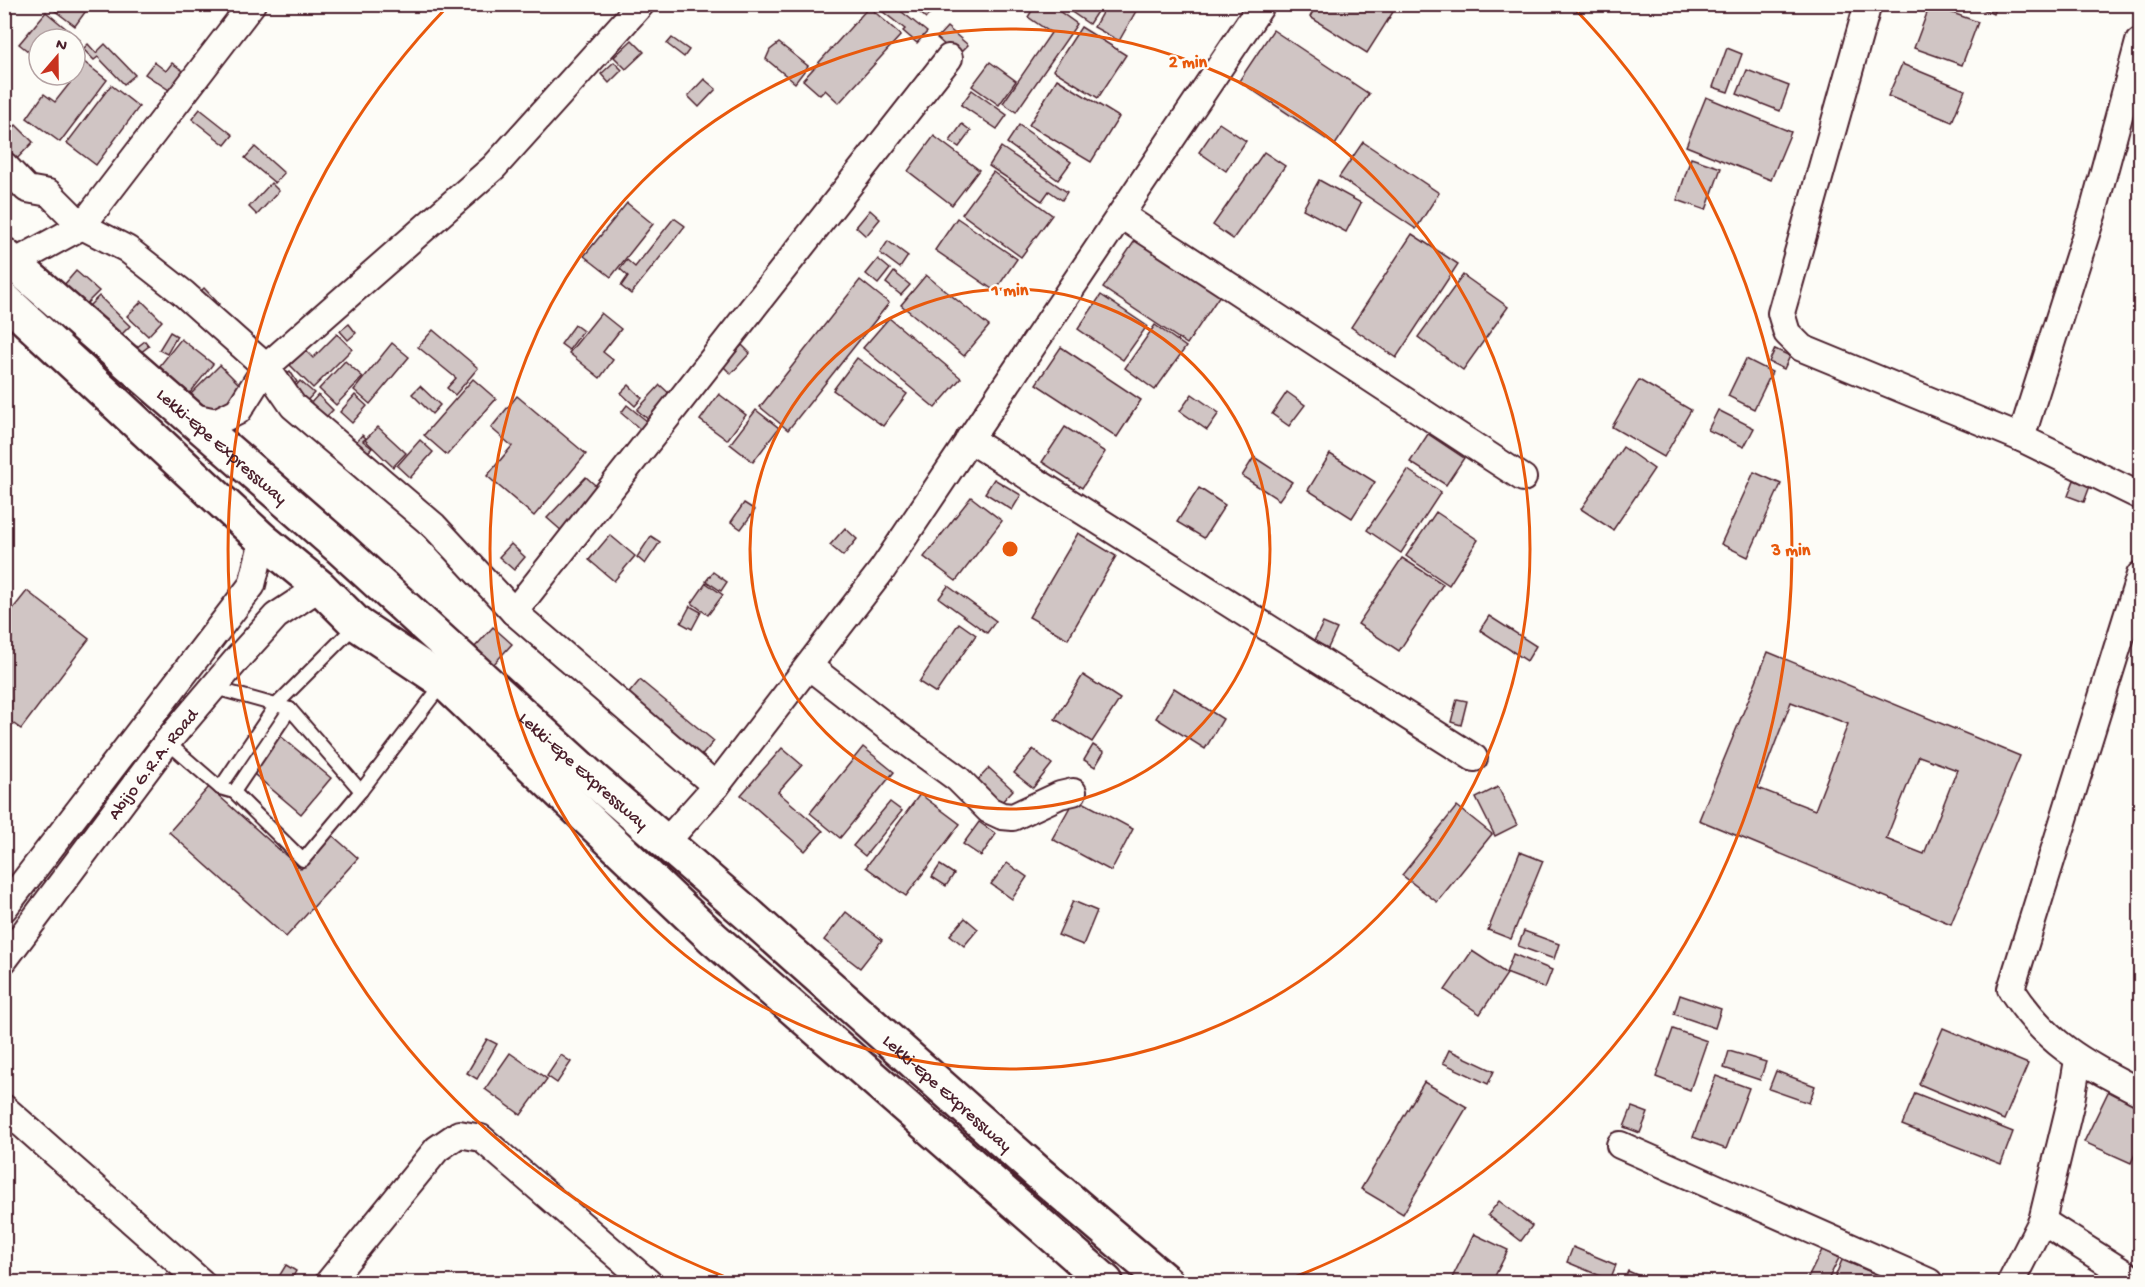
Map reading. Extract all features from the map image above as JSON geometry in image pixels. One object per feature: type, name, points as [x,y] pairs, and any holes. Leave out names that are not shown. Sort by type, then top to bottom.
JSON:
[{"type":"highway","name":"Lekki-Epe Expressway","points":[[9,259],[340,548],[594,780],[1036,1171],[1166,1282]]},
{"type":"highway","name":"Lekki-Epe Expressway","points":[[4,299],[263,540],[320,587],[357,624],[444,682],[713,938],[1106,1282]]},
{"type":"highway","points":[[1062,1242],[1086,1213]]},
{"type":"street","points":[[9,259],[82,226],[252,4]]},
{"type":"street","points":[[188,416],[216,422],[238,411],[266,367],[494,167],[641,4]]},
{"type":"street","points":[[666,842],[716,786],[810,667],[882,570],[1262,4]]},
{"type":"street","points":[[1868,4],[1781,312],[1786,333],[1802,348],[2021,438],[2140,496]]},
{"type":"street","points":[[2021,438],[2092,212],[2139,42]]},
{"type":"street","points":[[514,612],[949,58]]},
{"type":"street","points":[[4,165],[27,189],[50,193],[82,226],[127,249],[183,293],[266,367],[293,406],[434,526],[514,612],[716,786]]},
{"type":"street","points":[[1121,215],[1523,478]]},
{"type":"street","points":[[969,439],[1474,758]]},
{"type":"street","name":"Abijo G.R.A. Road","points":[[4,908],[252,585],[263,540]]},
{"type":"street","points":[[2140,575],[2011,989],[2030,1018],[2078,1060],[2140,1092]]},
{"type":"street","name":"Abijo G.R.A. Road","points":[[4,960],[167,742],[276,616],[320,587]]},
{"type":"street","points":[[810,667],[958,779],[988,810],[1013,817],[1060,795],[1073,792]]},
{"type":"street","points":[[2011,1282],[2042,1221],[2071,1101],[2078,1060]]},
{"type":"street","points":[[4,1108],[201,1282]]},
{"type":"street","points":[[329,1282],[437,1149],[459,1134],[482,1138],[648,1282]]},
{"type":"street","points":[[1620,1145],[1929,1282]]},
{"type":"street","points":[[2042,1221],[2138,1282]]},
{"type":"lane","points":[[220,788],[276,705],[357,624]]},
{"type":"lane","points":[[167,742],[220,788],[234,792],[303,860],[360,791],[444,682]]},
{"type":"lane","points":[[215,688],[290,709],[360,791]]},
{"type":"lane","points":[[234,792],[290,709]]},
{"type":"building","points":[[46,4],[91,4],[75,26]]},
{"type":"building","points":[[881,4],[892,4],[927,32],[917,43],[903,31],[905,29],[878,8]]},
{"type":"building","points":[[910,4],[938,4],[926,18]]},
{"type":"building","points":[[1036,4],[1049,4],[1077,24],[1016,112],[1003,103],[1051,33],[1028,17]]},
{"type":"building","points":[[1060,4],[1102,4],[1089,24]]},
{"type":"building","points":[[1107,4],[1140,4],[1119,41],[1094,27]]},
{"type":"building","points":[[1317,4],[1382,4],[1393,12],[1367,53],[1310,17]]},
{"type":"building","points":[[1973,4],[1997,4],[1993,14]]},
{"type":"building","points":[[1930,5],[1978,22],[1962,65],[1914,48]]},
{"type":"building","points":[[869,7],[901,35],[839,103],[825,90],[820,95],[803,80]]},
{"type":"building","points":[[46,12],[64,27],[33,27]]},
{"type":"building","points":[[947,27],[968,45],[957,56],[937,38]]},
{"type":"building","points":[[1081,27],[1126,55],[1098,98],[1053,70]]},
{"type":"building","points":[[1273,30],[1369,94],[1335,145],[1239,81]]},
{"type":"building","points":[[27,35],[27,50],[19,44]]},
{"type":"building","points":[[672,38],[689,50],[684,57],[667,44]]},
{"type":"building","points":[[632,40],[644,52],[626,69],[614,57]]},
{"type":"building","points":[[779,43],[808,66],[795,83],[766,59],[770,50]]},
{"type":"building","points":[[105,44],[135,75],[124,84],[98,57],[94,60],[87,53],[87,45],[96,53]]},
{"type":"building","points":[[1727,48],[1742,54],[1728,92],[1713,87]]},
{"type":"building","points":[[154,62],[166,71],[172,63],[186,73],[172,92],[145,74]]},
{"type":"building","points":[[614,62],[622,70],[609,83],[601,74]]},
{"type":"building","points":[[990,62],[1016,81],[999,105],[972,86]]},
{"type":"building","points":[[87,64],[107,80],[60,142],[27,118],[44,94],[55,102],[67,87],[87,87]]},
{"type":"building","points":[[1902,64],[1965,90],[1952,122],[1888,96]]},
{"type":"building","points":[[1747,70],[1789,86],[1780,111],[1737,94]]},
{"type":"building","points":[[704,79],[716,89],[699,107],[688,96]]},
{"type":"building","points":[[1057,79],[1119,117],[1091,162],[1029,125]]},
{"type":"building","points":[[111,85],[139,107],[96,165],[67,143]]},
{"type":"building","points":[[972,90],[1007,115],[997,129],[961,105]]},
{"type":"building","points":[[1706,97],[1791,132],[1771,180],[1686,146]]},
{"type":"building","points":[[200,109],[233,135],[225,145],[192,119]]},
{"type":"building","points":[[1219,123],[1246,141],[1226,171],[1199,152]]},
{"type":"building","points":[[962,124],[971,131],[959,147],[950,141]]},
{"type":"building","points":[[16,125],[33,142],[12,164],[4,156],[4,137]]},
{"type":"building","points":[[1019,125],[1071,162],[1058,180],[1007,143]]},
{"type":"building","points":[[934,136],[979,170],[952,205],[908,171]]},
{"type":"building","points":[[1363,142],[1439,193],[1416,229],[1339,177]]},
{"type":"building","points":[[255,147],[284,173],[275,183],[245,158]]},
{"type":"building","points":[[1001,147],[1067,192],[1062,200],[1049,191],[1042,201],[989,166]]},
{"type":"building","points":[[1264,152],[1285,166],[1233,239],[1213,225]]},
{"type":"building","points":[[1691,158],[1721,168],[1706,210],[1677,200]]},
{"type":"building","points":[[993,172],[1052,215],[1021,257],[962,214]]},
{"type":"building","points":[[1319,180],[1361,203],[1346,232],[1303,209]]},
{"type":"building","points":[[271,183],[279,191],[257,215],[249,207]]},
{"type":"building","points":[[627,203],[653,224],[611,277],[584,256]]},
{"type":"building","points":[[870,210],[880,219],[866,236],[856,227]]},
{"type":"building","points":[[674,218],[685,226],[631,294],[621,286],[628,276],[620,269],[627,260],[635,267]]},
{"type":"building","points":[[957,218],[1017,259],[995,291],[935,250]]},
{"type":"building","points":[[1412,234],[1458,264],[1396,358],[1351,327]]},
{"type":"building","points":[[1136,239],[1220,295],[1187,344],[1103,288]]},
{"type":"building","points":[[888,241],[908,256],[900,268],[880,253]]},
{"type":"building","points":[[878,259],[890,269],[878,284],[866,274]]},
{"type":"building","points":[[76,271],[99,291],[86,304],[64,285]]},
{"type":"building","points":[[894,272],[910,285],[901,295],[886,283]]},
{"type":"building","points":[[926,275],[989,326],[964,356],[901,305]]},
{"type":"building","points":[[1463,275],[1508,307],[1463,370],[1418,337]]},
{"type":"building","points":[[860,280],[889,303],[788,430],[760,407]]},
{"type":"building","points":[[204,288],[219,304],[210,313],[195,297]]},
{"type":"building","points":[[1101,295],[1147,326],[1123,360],[1078,329]]},
{"type":"building","points":[[99,296],[130,326],[118,338],[88,307]]},
{"type":"building","points":[[142,301],[162,321],[148,336],[127,316]]},
{"type":"building","points":[[601,313],[621,329],[603,352],[613,360],[600,378],[569,353]]},
{"type":"building","points":[[889,318],[961,378],[935,408],[863,348]]},
{"type":"building","points":[[349,324],[356,333],[348,340],[340,331]]},
{"type":"building","points":[[575,325],[583,331],[569,350],[561,344]]},
{"type":"building","points":[[1155,325],[1186,347],[1155,390],[1125,368]]},
{"type":"building","points":[[433,330],[478,368],[455,395],[447,388],[456,378],[418,347]]},
{"type":"building","points":[[170,332],[177,336],[167,354],[159,350]]},
{"type":"building","points":[[337,334],[352,349],[313,388],[290,365],[305,350],[313,358]]},
{"type":"building","points":[[181,339],[213,364],[190,393],[158,368]]},
{"type":"building","points":[[145,341],[149,346],[140,353],[136,348]]},
{"type":"building","points":[[392,343],[409,357],[370,404],[354,390]]},
{"type":"building","points":[[742,345],[750,353],[731,374],[723,366]]},
{"type":"building","points":[[1061,347],[1141,400],[1117,437],[1036,384]]},
{"type":"building","points":[[1775,349],[1790,356],[1784,369],[1769,362]]},
{"type":"building","points":[[857,358],[907,394],[883,426],[833,390]]},
{"type":"building","points":[[1746,359],[1772,372],[1754,409],[1728,396]]},
{"type":"building","points":[[345,361],[363,377],[336,405],[319,389]]},
{"type":"building","points":[[220,365],[243,388],[214,417],[191,394]]},
{"type":"building","points":[[290,371],[297,382],[287,389],[279,378]]},
{"type":"building","points":[[473,379],[496,399],[447,455],[424,435]]},
{"type":"building","points":[[1639,380],[1691,410],[1664,457],[1612,427]]},
{"type":"building","points":[[300,381],[314,393],[303,405],[290,393]]},
{"type":"building","points":[[629,385],[642,398],[635,406],[621,393]]},
{"type":"building","points":[[660,385],[672,396],[649,420],[637,410]]},
{"type":"building","points":[[420,386],[440,405],[432,414],[412,394]]},
{"type":"building","points":[[1287,392],[1305,405],[1289,426],[1272,414]]},
{"type":"building","points":[[719,394],[746,415],[727,440],[700,420]]},
{"type":"building","points":[[1192,394],[1219,413],[1207,430],[1180,411]]},
{"type":"building","points":[[318,395],[333,410],[324,419],[309,405]]},
{"type":"building","points":[[355,395],[367,406],[352,423],[340,412]]},
{"type":"building","points":[[517,396],[586,454],[534,516],[487,476],[512,446],[491,428]]},
{"type":"building","points":[[627,405],[653,426],[646,434],[621,413]]},
{"type":"building","points":[[756,410],[779,428],[753,462],[730,444]]},
{"type":"building","points":[[1718,410],[1754,428],[1744,447],[1708,430]]},
{"type":"building","points":[[378,427],[406,453],[393,467],[365,440]]},
{"type":"building","points":[[1065,427],[1105,452],[1082,488],[1042,462]]},
{"type":"building","points":[[1428,434],[1464,458],[1446,485],[1410,462]]},
{"type":"building","points":[[362,435],[366,438],[363,441],[372,448],[362,458],[351,448]]},
{"type":"building","points":[[420,440],[433,452],[410,478],[397,466]]},
{"type":"building","points":[[1623,447],[1654,469],[1613,530],[1581,509]]},
{"type":"building","points":[[1330,454],[1375,482],[1352,518],[1308,490]]},
{"type":"building","points":[[1254,457],[1292,482],[1279,500],[1242,476]]},
{"type":"building","points":[[1408,470],[1441,492],[1401,553],[1367,530]]},
{"type":"building","points":[[1754,472],[1781,484],[1748,557],[1721,544]]},
{"type":"building","points":[[586,477],[602,491],[563,532],[547,518]]},
{"type":"building","points":[[994,479],[1021,495],[1012,510],[985,493]]},
{"type":"building","points":[[2074,480],[2090,486],[2084,502],[2068,496]]},
{"type":"building","points":[[1199,488],[1225,505],[1204,538],[1177,522]]},
{"type":"building","points":[[971,497],[1002,521],[956,581],[924,557]]},
{"type":"building","points":[[744,503],[755,510],[741,529],[731,522]]},
{"type":"building","points":[[1436,512],[1478,540],[1449,585],[1406,556]]},
{"type":"building","points":[[845,528],[857,539],[843,556],[830,545]]},
{"type":"building","points":[[1078,533],[1116,556],[1068,639],[1029,617]]},
{"type":"building","points":[[610,535],[635,556],[614,581],[589,560]]},
{"type":"building","points":[[651,536],[660,542],[645,564],[637,557]]},
{"type":"building","points":[[511,544],[525,557],[514,570],[499,557]]},
{"type":"building","points":[[1402,558],[1443,584],[1399,651],[1358,624]]},
{"type":"building","points":[[713,572],[727,582],[721,591],[706,581]]},
{"type":"building","points":[[706,583],[723,595],[708,615],[692,603]]},
{"type":"building","points":[[948,586],[996,621],[987,633],[939,598]]},
{"type":"building","points":[[27,591],[89,639],[21,729],[4,717],[4,620]]},
{"type":"building","points":[[690,606],[701,612],[692,629],[681,623]]},
{"type":"building","points":[[1489,616],[1536,646],[1527,661],[1480,630]]},
{"type":"building","points":[[959,623],[976,635],[936,693],[919,682]]},
{"type":"building","points":[[1323,623],[1337,629],[1328,648],[1314,641]]},
{"type":"building","points":[[493,627],[512,644],[493,665],[474,648]]},
{"type":"building","points":[[1768,652],[2020,756],[1951,924],[1699,820]],"holes":[[[1791,702],[1848,724],[1815,810],[1758,788]],[[1919,756],[1957,770],[1924,854],[1886,839]]]},
{"type":"building","points":[[1083,675],[1120,699],[1092,742],[1055,719]]},
{"type":"building","points":[[640,680],[714,741],[699,759],[625,698]]},
{"type":"building","points":[[1174,688],[1223,719],[1205,749],[1156,718]]},
{"type":"building","points":[[1457,699],[1467,701],[1461,725],[1451,722]]},
{"type":"building","points":[[278,734],[331,778],[301,814],[248,769]]},
{"type":"building","points":[[1093,745],[1104,752],[1095,767],[1084,760]]},
{"type":"building","points":[[863,747],[894,772],[840,838],[810,813]]},
{"type":"building","points":[[782,748],[802,765],[778,792],[823,831],[805,851],[741,795]]},
{"type":"building","points":[[1033,749],[1052,764],[1033,788],[1014,773]]},
{"type":"building","points":[[989,768],[1013,790],[998,806],[974,784]]},
{"type":"building","points":[[209,787],[301,869],[332,835],[358,858],[286,937],[169,832]]},
{"type":"building","points":[[1498,787],[1517,825],[1495,836],[1476,798]]},
{"type":"building","points":[[920,794],[960,824],[906,896],[866,867]]},
{"type":"building","points":[[1075,798],[1133,829],[1111,871],[1052,839]]},
{"type":"building","points":[[890,802],[902,811],[865,856],[853,846]]},
{"type":"building","points":[[1457,806],[1492,834],[1437,902],[1402,875]]},
{"type":"building","points":[[979,822],[996,834],[981,856],[963,844]]},
{"type":"building","points":[[1520,852],[1543,861],[1511,939],[1488,930]]},
{"type":"building","points":[[1007,863],[1027,877],[1012,899],[991,884]]},
{"type":"building","points":[[940,865],[954,874],[946,886],[932,877]]},
{"type":"building","points":[[1073,901],[1097,911],[1083,945],[1058,935]]},
{"type":"building","points":[[846,912],[882,940],[860,968],[824,940]]},
{"type":"building","points":[[965,918],[978,929],[964,946],[950,935]]},
{"type":"building","points":[[1524,931],[1559,944],[1554,959],[1518,946]]},
{"type":"building","points":[[1472,951],[1507,974],[1480,1014],[1445,990]]},
{"type":"building","points":[[1513,954],[1552,970],[1545,988],[1506,973]]},
{"type":"building","points":[[1680,995],[1721,1009],[1715,1028],[1674,1014]]},
{"type":"building","points":[[1943,1028],[2028,1064],[2004,1120],[1919,1084]]},
{"type":"building","points":[[1673,1029],[1707,1041],[1690,1090],[1656,1077]]},
{"type":"building","points":[[487,1039],[497,1044],[477,1079],[467,1073]]},
{"type":"building","points":[[1449,1050],[1494,1071],[1488,1084],[1443,1063]]},
{"type":"building","points":[[1729,1051],[1766,1062],[1760,1080],[1724,1068]]},
{"type":"building","points":[[510,1053],[547,1079],[521,1115],[485,1089]]},
{"type":"building","points":[[561,1055],[571,1062],[557,1083],[547,1076]]},
{"type":"building","points":[[1776,1071],[1815,1086],[1809,1103],[1769,1089]]},
{"type":"building","points":[[1716,1076],[1749,1088],[1726,1149],[1693,1137]]},
{"type":"building","points":[[1424,1082],[1467,1107],[1403,1214],[1361,1189]]},
{"type":"building","points":[[2111,1086],[2140,1099],[2140,1143],[2131,1163],[2084,1142]]},
{"type":"building","points":[[1915,1093],[2013,1132],[2001,1164],[1902,1125]]},
{"type":"building","points":[[1632,1107],[1648,1113],[1640,1133],[1624,1127]]},
{"type":"building","points":[[1499,1201],[1532,1226],[1521,1241],[1488,1215]]},
{"type":"building","points":[[1474,1234],[1508,1250],[1492,1282],[1450,1282]]},
{"type":"building","points":[[1573,1247],[1616,1265],[1610,1280],[1567,1262]]},
{"type":"building","points":[[1822,1250],[1839,1258],[1827,1282],[1806,1282]]},
{"type":"building","points":[[1842,1260],[1876,1274],[1872,1282],[1833,1282]]},
{"type":"building","points":[[286,1265],[296,1271],[290,1282],[278,1278]]},
{"type":"building","points":[[1628,1271],[1653,1282],[1623,1282]]}]
